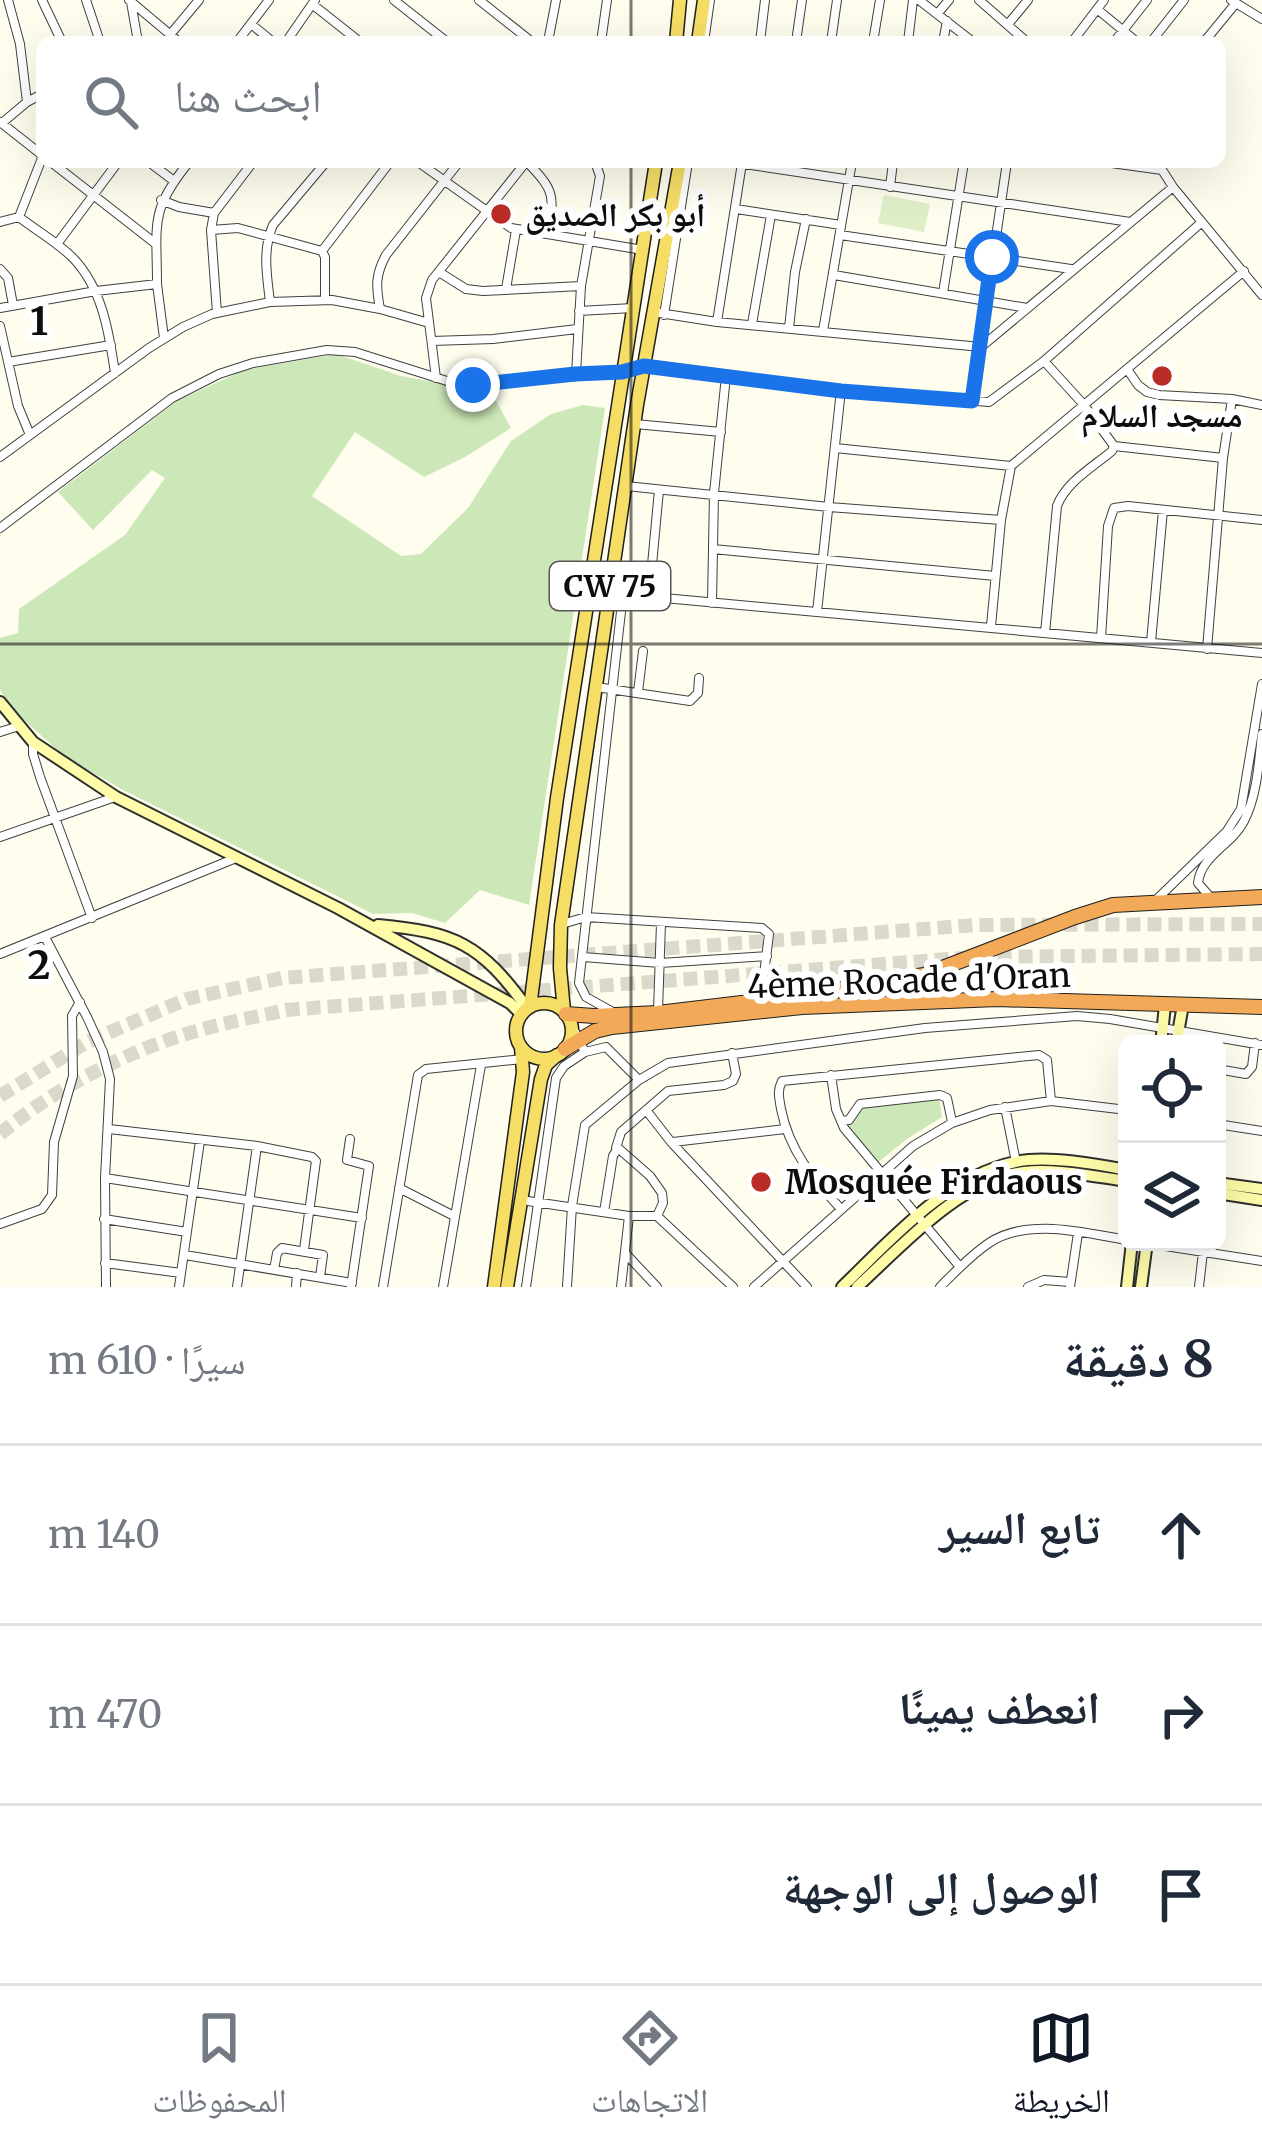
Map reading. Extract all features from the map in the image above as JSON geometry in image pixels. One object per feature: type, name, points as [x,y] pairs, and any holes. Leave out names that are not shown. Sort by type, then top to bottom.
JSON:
[{"type":"highway","name":"4ème Rocade d'Oran","points":[[567,1016],[658,1013],[924,975],[1113,905],[1262,897]]},
{"type":"highway","name":"4ème Rocade d'Oran","points":[[561,1052],[582,1046],[595,1030],[802,1007],[997,999],[1262,1007]]},
{"type":"main road","points":[[677,36],[680,0]]},
{"type":"main road","points":[[702,36],[707,0]]},
{"type":"main road","points":[[494,1287],[522,1053],[516,1027],[526,1010],[655,168]]},
{"type":"main road","name":"CW 75","points":[[567,1016],[560,968],[561,925],[595,687],[616,593],[625,486],[644,366],[683,168]]},
{"type":"main road","points":[[0,702],[33,742],[116,797],[368,924],[510,1003],[526,1010],[547,1003],[567,1016],[571,1037],[546,1065],[541,1079],[507,1287]]},
{"type":"main road","points":[[368,924],[421,928],[458,940],[486,959],[526,1010]]},
{"type":"main road","points":[[1162,1035],[1165,1004]]},
{"type":"main road","points":[[1178,1035],[1183,1005]]},
{"type":"main road","points":[[522,1053],[541,1059],[561,1052]]},
{"type":"main road","points":[[857,1287],[960,1183],[1016,1162],[1118,1168]]},
{"type":"main road","points":[[842,1287],[920,1221],[1010,1174],[1030,1171],[1118,1180]]},
{"type":"main road","points":[[1226,1184],[1262,1189]]},
{"type":"main road","points":[[1226,1194],[1262,1200]]},
{"type":"main road","points":[[1126,1287],[1128,1251]]},
{"type":"main road","points":[[1141,1287],[1146,1251]]},
{"type":"street","points":[[8,0],[20,44],[27,102]]},
{"type":"street","points":[[42,0],[59,36]]},
{"type":"street","points":[[169,36],[199,0]]},
{"type":"street","points":[[242,36],[269,0]]},
{"type":"street","points":[[394,0],[439,36]]},
{"type":"street","points":[[479,0],[524,36]]},
{"type":"street","points":[[499,16],[502,0]]},
{"type":"street","points":[[549,36],[556,0]]},
{"type":"street","points":[[602,36],[608,0]]},
{"type":"street","points":[[761,36],[765,0]]},
{"type":"street","points":[[797,36],[802,0]]},
{"type":"street","points":[[832,36],[837,0]]},
{"type":"street","points":[[874,36],[880,0]]},
{"type":"street","points":[[909,36],[916,0],[966,36]]},
{"type":"street","points":[[938,14],[949,0]]},
{"type":"street","points":[[979,0],[1022,36]]},
{"type":"street","points":[[1009,23],[1028,0]]},
{"type":"street","points":[[1077,36],[1104,0]]},
{"type":"street","points":[[1118,36],[1147,0]]},
{"type":"street","points":[[1156,36],[1184,0]]},
{"type":"street","points":[[1252,13],[1261,0]]},
{"type":"street","points":[[130,1],[165,36]]},
{"type":"street","points":[[130,1],[137,36]]},
{"type":"street","points":[[1208,36],[1234,1],[1262,19]]},
{"type":"street","points":[[89,2],[98,36]]},
{"type":"street","points":[[290,36],[313,2],[353,36]]},
{"type":"street","points":[[1097,9],[1130,36]]},
{"type":"street","points":[[944,36],[947,21]]},
{"type":"street","points":[[251,24],[266,36]]},
{"type":"street","points":[[36,97],[1,122],[36,151]]},
{"type":"street","points":[[20,217],[38,168]]},
{"type":"street","points":[[58,168],[157,245]]},
{"type":"street","points":[[57,244],[113,168]]},
{"type":"street","points":[[156,168],[174,181]]},
{"type":"street","points":[[164,338],[158,213],[161,200],[184,168]]},
{"type":"street","points":[[218,313],[211,230],[214,213],[249,168]]},
{"type":"street","points":[[270,302],[268,237],[321,168]]},
{"type":"street","points":[[322,251],[385,168]]},
{"type":"street","points":[[426,168],[516,230],[643,250]]},
{"type":"street","points":[[380,309],[377,271],[454,168]]},
{"type":"street","points":[[436,378],[426,298],[432,280],[521,168]]},
{"type":"street","points":[[531,168],[551,190],[548,232]]},
{"type":"street","points":[[575,374],[581,286],[601,176],[598,168]]},
{"type":"street","points":[[717,322],[738,168]]},
{"type":"street","points":[[771,168],[1132,222]]},
{"type":"street","points":[[823,331],[851,168]]},
{"type":"street","points":[[890,188],[892,168]]},
{"type":"street","points":[[943,292],[963,168]]},
{"type":"street","points":[[972,401],[1006,168]]},
{"type":"street","points":[[1161,168],[1262,295]]},
{"type":"street","points":[[658,313],[980,347],[1173,187]]},
{"type":"street","points":[[161,200],[214,213]]},
{"type":"street","points":[[735,209],[1072,270]]},
{"type":"street","points":[[752,324],[771,215]]},
{"type":"street","points":[[0,222],[20,217]]},
{"type":"street","points":[[20,217],[77,262],[96,291],[115,373]]},
{"type":"street","points":[[789,328],[806,219]]},
{"type":"street","points":[[0,529],[172,398],[236,368],[274,358],[342,350],[473,385],[644,366],[841,391],[985,403],[1045,361],[1202,222]]},
{"type":"street","points":[[211,230],[238,229],[322,251],[325,300]]},
{"type":"street","points":[[506,289],[516,230]]},
{"type":"street","points":[[0,269],[8,278],[13,305]]},
{"type":"street","points":[[991,626],[1011,466],[1244,271]]},
{"type":"street","points":[[439,272],[466,289],[492,292],[581,286]]},
{"type":"street","points":[[834,275],[1028,308]]},
{"type":"street","points":[[0,308],[158,284]]},
{"type":"street","points":[[0,458],[164,338],[218,313],[270,302],[325,300],[429,323]]},
{"type":"street","points":[[578,311],[633,308]]},
{"type":"street","points":[[0,326],[17,406],[30,435]]},
{"type":"street","points":[[432,341],[577,329]]},
{"type":"street","points":[[8,362],[111,345]]},
{"type":"street","points":[[1045,361],[1114,446],[1223,458]]},
{"type":"street","points":[[1127,369],[1148,392],[1159,395],[1262,405]]},
{"type":"street","points":[[712,603],[714,493],[726,376]]},
{"type":"street","points":[[817,612],[841,391]]},
{"type":"street","points":[[1207,649],[1232,399]]},
{"type":"street","points":[[635,424],[721,432]]},
{"type":"street","points":[[1045,633],[1060,496],[1114,446]]},
{"type":"street","points":[[835,448],[1011,466]]},
{"type":"street","points":[[625,486],[1001,520]]},
{"type":"street","points":[[650,597],[659,490]]},
{"type":"street","points":[[1101,638],[1109,515],[1114,508],[1262,520]]},
{"type":"street","points":[[1151,642],[1163,510]]},
{"type":"street","points":[[713,549],[994,575]]},
{"type":"street","points":[[620,1014],[581,991],[613,689],[616,593],[1262,653]]},
{"type":"street","points":[[638,692],[644,651]]},
{"type":"street","points":[[595,687],[690,701],[698,693],[699,678]]},
{"type":"street","points":[[1154,901],[1231,834],[1241,809],[1262,684]]},
{"type":"street","points":[[0,732],[19,726]]},
{"type":"street","points":[[1211,898],[1198,883],[1199,872],[1247,816],[1262,734]]},
{"type":"street","points":[[33,742],[54,817],[92,918]]},
{"type":"street","points":[[0,837],[116,797]]},
{"type":"street","points":[[0,954],[236,858]]},
{"type":"street","points":[[561,925],[586,916],[762,928],[769,934],[762,990]]},
{"type":"street","points":[[658,1013],[661,922]]},
{"type":"street","points":[[45,937],[80,1002],[110,1079],[106,1287]]},
{"type":"street","points":[[583,957],[660,963],[767,956]]},
{"type":"street","points":[[0,1224],[42,1209],[52,1195],[54,1142],[74,1076],[72,1016],[80,1002]]},
{"type":"street","points":[[567,1016],[582,1046]]},
{"type":"street","points":[[568,1287],[572,1206],[585,1125],[639,1079],[668,1063],[925,1028],[1077,1016],[1172,1035]]},
{"type":"street","points":[[1226,1042],[1259,1044],[1246,1074],[1226,1071]]},
{"type":"street","points":[[582,1046],[606,1047],[639,1079]]},
{"type":"street","points":[[526,1287],[556,1078],[582,1046]]},
{"type":"street","points":[[383,1287],[418,1075],[522,1053]]},
{"type":"street","points":[[604,1212],[621,1132],[673,1089],[733,1081],[731,1053]]},
{"type":"street","points":[[841,1210],[802,1164],[785,1129],[778,1091],[785,1079],[1039,1054],[1047,1060],[1051,1101]]},
{"type":"street","points":[[442,1287],[481,1065]]},
{"type":"street","points":[[830,1075],[839,1121],[960,1267]]},
{"type":"street","points":[[839,1121],[849,1120],[860,1104],[943,1096],[952,1123]]},
{"type":"street","points":[[754,1287],[880,1174],[920,1141],[952,1123],[972,1114],[1051,1101],[1118,1108]]},
{"type":"street","points":[[1005,1107],[1016,1162]]},
{"type":"street","points":[[646,1110],[806,1287]]},
{"type":"street","points":[[1226,1125],[1262,1131]]},
{"type":"street","points":[[109,1129],[308,1155],[316,1160],[304,1250]]},
{"type":"street","points":[[671,1142],[785,1129]]},
{"type":"street","points":[[185,1255],[351,1285],[369,1166],[346,1159],[350,1139]]},
{"type":"street","points":[[179,1287],[200,1141]]},
{"type":"street","points":[[237,1287],[257,1146]]},
{"type":"street","points":[[616,1148],[626,1152],[657,1185],[664,1203],[658,1216]]},
{"type":"street","points":[[105,1178],[362,1218]]},
{"type":"street","points":[[399,1188],[454,1216]]},
{"type":"street","points":[[521,1200],[658,1216],[733,1287]]},
{"type":"street","points":[[621,1287],[629,1216]]},
{"type":"street","points":[[104,1219],[187,1232]]},
{"type":"street","points":[[940,1287],[993,1240],[1012,1233],[1040,1229],[1118,1239]]},
{"type":"street","points":[[1028,1287],[1044,1280],[1070,1285],[1078,1233]]},
{"type":"street","points":[[274,1270],[282,1247],[304,1250],[323,1255],[320,1277]]},
{"type":"street","points":[[1197,1251],[1262,1261]]},
{"type":"street","points":[[1199,1287],[1203,1252]]},
{"type":"street","points":[[625,1253],[657,1287]]},
{"type":"street","points":[[105,1263],[181,1273]]},
{"type":"street","points":[[296,1287],[297,1273]]},
{"type":"green space","points":[[884,195],[930,204],[924,232],[878,223]]},
{"type":"green space","points":[[336,354],[401,376],[491,392],[511,428],[424,477],[355,432],[312,496],[401,556],[421,554],[468,508],[511,441],[551,414],[583,405],[605,408],[529,905],[480,890],[445,923],[412,913],[373,914],[64,756],[13,710],[0,690],[0,638],[18,633],[19,609],[125,535],[165,478],[152,470],[93,530],[58,492],[177,401],[244,370]]},
{"type":"green space","points":[[939,1098],[942,1117],[876,1164],[844,1121],[856,1107]]},
{"type":"tunnel","points":[[0,1096],[87,1042],[187,999],[282,978],[975,925],[1262,924]]},
{"type":"tunnel","points":[[0,1134],[67,1087],[142,1050],[204,1029],[286,1010],[975,957],[1262,954]]},
{"type":"place","name":"أبو بكر الصديق","points":[[501,214]]},
{"type":"place","name":"مسجد السلام","points":[[1162,376]]},
{"type":"place","name":"Mosquée Firdaous","points":[[761,1182]]},
{"type":"route","points":[[473,385],[644,366],[841,391],[972,401],[992,257]]}]
